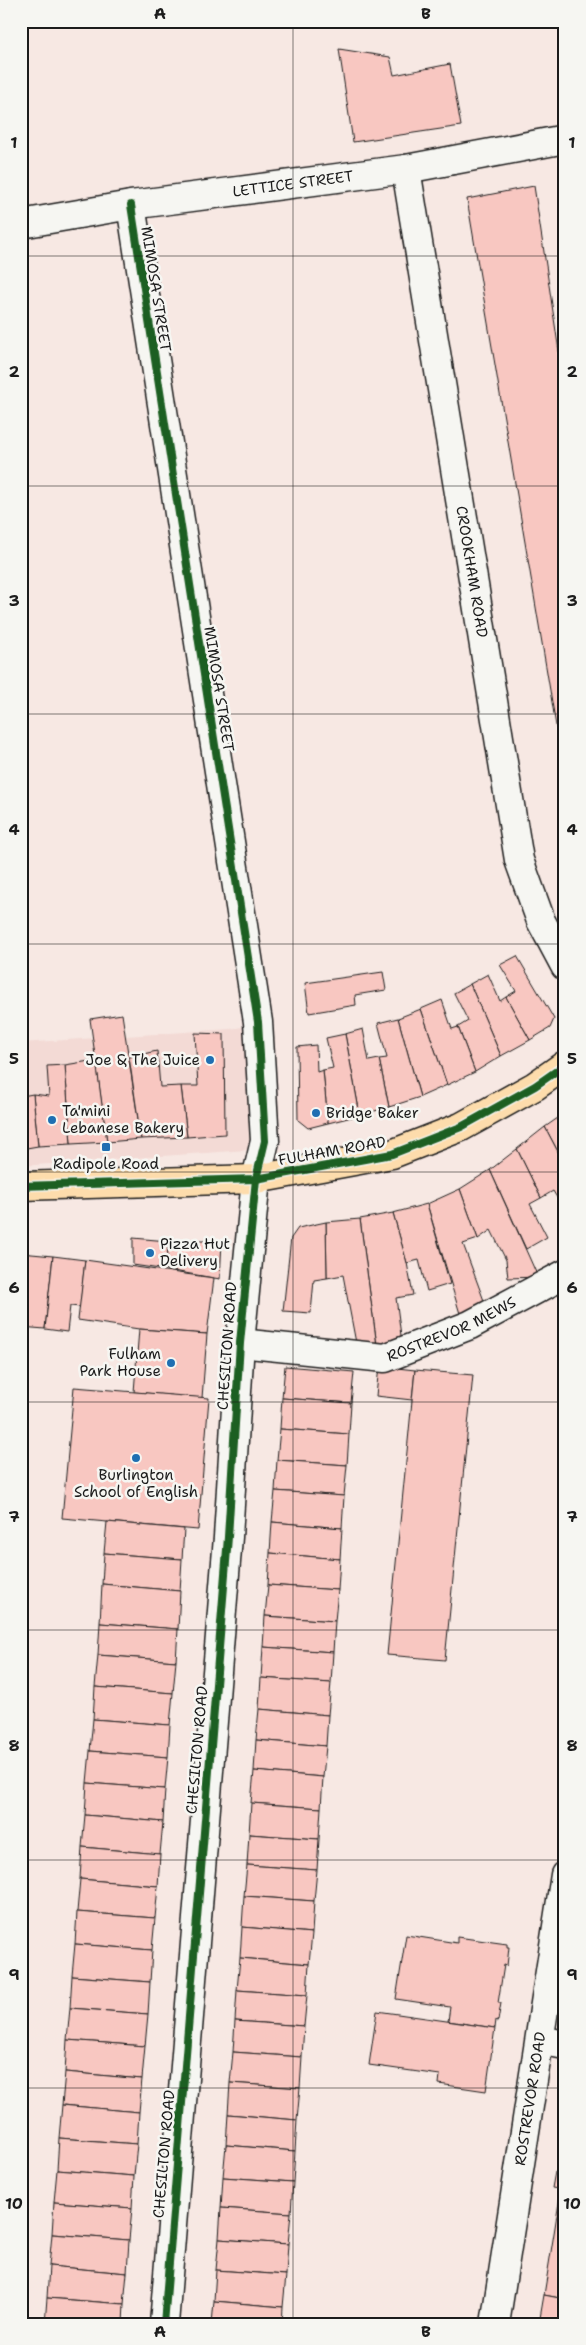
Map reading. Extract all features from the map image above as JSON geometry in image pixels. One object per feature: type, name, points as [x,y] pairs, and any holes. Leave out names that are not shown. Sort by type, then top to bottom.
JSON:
[{"type":"main road","name":"FULHAM ROAD","points":[[21,1186],[256,1179],[392,1154],[461,1127],[535,1086],[565,1065]]},
{"type":"street","name":"LETTICE STREET","points":[[21,224],[130,205],[406,169],[565,139]]},
{"type":"street","name":"CROOKHAM ROAD","points":[[406,169],[520,860],[541,921],[565,966]]},
{"type":"street","name":"MIMOSA STREET","points":[[130,205],[258,1022],[265,1141],[256,1179]]},
{"type":"street","name":"CHESILTON ROAD","points":[[164,2324],[227,1547],[240,1343],[256,1179]]},
{"type":"street","name":"ROSTREVOR MEWS","points":[[240,1343],[385,1358],[470,1325],[565,1274]]},
{"type":"street","name":"ROSTREVOR ROAD","points":[[495,2324],[552,2042],[565,1876]]},
{"type":"shaded area","points":[[273,1022],[276,1148],[21,1166],[21,1043],[230,1029]]},
{"type":"building","points":[[339,49],[390,57],[394,75],[450,64],[461,126],[353,142]]},
{"type":"building","points":[[534,186],[565,391],[565,779],[467,199]]},
{"type":"building","points":[[517,956],[554,1019],[550,1028],[530,1040],[506,997],[516,991],[500,965]]},
{"type":"building","points":[[383,972],[386,990],[355,995],[356,1005],[309,1013],[305,983]]},
{"type":"building","points":[[488,974],[500,1001],[506,997],[530,1040],[501,1056],[470,984]]},
{"type":"building","points":[[470,984],[501,1056],[475,1072],[458,1027],[468,1021],[454,993]]},
{"type":"building","points":[[442,1000],[452,1029],[458,1027],[475,1072],[447,1085],[421,1009]]},
{"type":"building","points":[[421,1009],[447,1085],[420,1097],[398,1018]]},
{"type":"building","points":[[122,1014],[141,1139],[107,1142],[90,1019]]},
{"type":"building","points":[[398,1018],[420,1097],[389,1107],[379,1059],[387,1058],[378,1023]]},
{"type":"building","points":[[363,1029],[369,1061],[379,1059],[389,1107],[360,1115],[345,1034]]},
{"type":"building","name":"Joe & The Juice","points":[[195,1033],[224,1034],[225,1134],[187,1137],[181,1086],[198,1086]]},
{"type":"building","points":[[345,1034],[360,1115],[328,1123],[323,1070],[333,1068],[326,1038]]},
{"type":"building","points":[[316,1045],[317,1072],[323,1070],[328,1123],[308,1128],[298,1120],[297,1047]]},
{"type":"building","points":[[157,1051],[160,1087],[181,1086],[187,1137],[141,1139],[129,1057]]},
{"type":"building","points":[[96,1060],[107,1142],[71,1144],[65,1065]]},
{"type":"building","name":"Ta'mini Lebanese Bakery","points":[[65,1065],[71,1144],[38,1146],[33,1094],[49,1096],[47,1066]]},
{"type":"building","points":[[21,1092],[22,1096],[33,1094],[38,1146],[21,1149]]},
{"type":"building","points":[[565,1113],[565,1165],[545,1127]]},
{"type":"building","points":[[545,1127],[565,1165],[565,1211],[553,1191],[541,1198],[517,1149]]},
{"type":"building","points":[[517,1149],[541,1198],[530,1204],[547,1237],[526,1249],[490,1170]]},
{"type":"building","points":[[490,1170],[538,1277],[508,1278],[506,1260],[491,1230],[478,1239],[460,1189]]},
{"type":"building","points":[[460,1189],[478,1239],[463,1244],[486,1306],[461,1317],[427,1204]]},
{"type":"building","points":[[427,1204],[450,1284],[427,1291],[419,1260],[407,1263],[393,1213]]},
{"type":"building","points":[[393,1213],[407,1263],[413,1295],[396,1298],[402,1343],[377,1346],[360,1219]]},
{"type":"building","points":[[360,1219],[377,1346],[356,1343],[343,1275],[327,1278],[326,1222]]},
{"type":"building","points":[[326,1222],[327,1278],[314,1280],[311,1313],[283,1311],[291,1238],[298,1228]]},
{"type":"building","name":"Pizza Hut Delivery","points":[[133,1238],[168,1241],[167,1270],[133,1265]]},
{"type":"building","points":[[168,1241],[222,1241],[220,1279],[167,1270]]},
{"type":"building","points":[[21,1253],[53,1256],[45,1329],[21,1327],[23,1301],[21,1301]]},
{"type":"building","points":[[53,1256],[85,1260],[80,1307],[70,1306],[67,1332],[45,1329]]},
{"type":"building","points":[[85,1260],[214,1278],[207,1334],[139,1329],[78,1320]]},
{"type":"building","name":"Fulham Park House","points":[[139,1329],[207,1334],[202,1398],[134,1392]]},
{"type":"building","points":[[285,1366],[354,1372],[351,1403],[282,1398]]},
{"type":"building","points":[[379,1366],[415,1370],[412,1400],[376,1396]]},
{"type":"building","points":[[415,1370],[473,1375],[445,1660],[387,1655]]},
{"type":"building","name":"Burlington School of English","points":[[74,1387],[209,1398],[198,1530],[62,1518]]},
{"type":"building","points":[[282,1398],[351,1403],[349,1434],[280,1429]]},
{"type":"building","points":[[280,1429],[349,1434],[347,1465],[277,1460]]},
{"type":"building","points":[[277,1460],[347,1465],[344,1496],[275,1491]]},
{"type":"building","points":[[275,1491],[344,1496],[342,1528],[272,1522]]},
{"type":"building","points":[[107,1522],[184,1529],[182,1559],[104,1553]]},
{"type":"building","points":[[272,1522],[342,1528],[340,1559],[270,1553]]},
{"type":"building","points":[[104,1553],[182,1559],[180,1591],[102,1584]]},
{"type":"building","points":[[270,1553],[340,1559],[338,1590],[268,1585]]},
{"type":"building","points":[[102,1584],[180,1591],[178,1629],[100,1623]]},
{"type":"building","points":[[268,1585],[338,1590],[335,1621],[265,1616]]},
{"type":"building","points":[[265,1616],[335,1621],[333,1652],[263,1647]]},
{"type":"building","points":[[100,1623],[178,1629],[176,1661],[98,1655]]},
{"type":"building","points":[[263,1647],[333,1652],[331,1683],[261,1678]]},
{"type":"building","points":[[98,1655],[176,1661],[173,1693],[95,1687]]},
{"type":"building","points":[[261,1678],[331,1683],[328,1715],[259,1709]]},
{"type":"building","points":[[95,1687],[173,1693],[170,1725],[93,1719]]},
{"type":"building","points":[[259,1709],[328,1715],[326,1746],[256,1740]]},
{"type":"building","points":[[93,1719],[170,1725],[168,1757],[90,1751]]},
{"type":"building","points":[[256,1740],[326,1746],[323,1777],[254,1771]]},
{"type":"building","points":[[90,1751],[168,1757],[165,1789],[87,1783]]},
{"type":"building","points":[[254,1771],[323,1777],[321,1808],[251,1803]]},
{"type":"building","points":[[87,1783],[165,1789],[163,1822],[85,1815]]},
{"type":"building","points":[[251,1803],[321,1808],[319,1839],[249,1834]]},
{"type":"building","points":[[85,1815],[163,1822],[160,1854],[82,1847]]},
{"type":"building","points":[[249,1834],[319,1839],[317,1870],[247,1865]]},
{"type":"building","points":[[82,1847],[160,1854],[158,1886],[80,1879]]},
{"type":"building","points":[[247,1865],[317,1870],[314,1901],[244,1896]]},
{"type":"building","points":[[80,1879],[158,1886],[155,1918],[77,1912]]},
{"type":"building","points":[[244,1896],[314,1901],[312,1933],[242,1927]]},
{"type":"building","points":[[77,1912],[155,1918],[152,1950],[75,1944]]},
{"type":"building","points":[[242,1927],[312,1933],[309,1964],[240,1958]]},
{"type":"building","points":[[406,1935],[457,1943],[457,1937],[507,1944],[507,1947],[509,1947],[507,1966],[504,1965],[498,2003],[501,2003],[495,2028],[448,2021],[450,2007],[396,1999]]},
{"type":"building","points":[[75,1944],[152,1950],[150,1982],[72,1976]]},
{"type":"building","points":[[240,1958],[309,1964],[307,1995],[237,1990]]},
{"type":"building","points":[[72,1976],[150,1982],[148,2014],[70,2008]]},
{"type":"building","points":[[237,1990],[307,1995],[304,2026],[235,2021]]},
{"type":"building","points":[[70,2008],[148,2014],[145,2046],[67,2040]]},
{"type":"building","points":[[377,2011],[495,2028],[486,2091],[439,2084],[440,2075],[369,2065]]},
{"type":"building","points":[[235,2021],[304,2026],[302,2057],[233,2052]]},
{"type":"building","points":[[67,2040],[145,2046],[142,2079],[65,2072]]},
{"type":"building","points":[[233,2052],[302,2057],[300,2088],[230,2083]]},
{"type":"building","points":[[65,2072],[142,2079],[139,2112],[62,2105]]},
{"type":"building","points":[[230,2083],[300,2088],[297,2120],[228,2114]]},
{"type":"building","points":[[62,2105],[139,2112],[137,2144],[59,2138]]},
{"type":"building","points":[[228,2114],[297,2120],[295,2151],[226,2145]]},
{"type":"building","points":[[59,2138],[137,2144],[134,2176],[57,2170]]},
{"type":"building","points":[[226,2145],[295,2151],[293,2182],[223,2177]]},
{"type":"building","points":[[57,2170],[134,2176],[132,2208],[54,2202]]},
{"type":"building","points":[[555,2172],[565,2174],[565,2190],[552,2188]]},
{"type":"building","points":[[223,2177],[293,2182],[291,2213],[221,2208]]},
{"type":"building","points":[[561,2190],[565,2190],[565,2299],[544,2295]]},
{"type":"building","points":[[54,2202],[132,2208],[129,2240],[52,2234]]},
{"type":"building","points":[[221,2208],[291,2213],[288,2244],[219,2239]]},
{"type":"building","points":[[52,2234],[129,2240],[127,2273],[49,2266]]},
{"type":"building","points":[[219,2239],[288,2244],[286,2275],[216,2270]]},
{"type":"building","points":[[49,2266],[127,2273],[124,2304],[47,2298]]},
{"type":"building","points":[[216,2270],[286,2275],[283,2307],[214,2301]]},
{"type":"building","points":[[544,2295],[565,2299],[565,2324],[539,2324]]},
{"type":"building","points":[[47,2298],[124,2304],[123,2324],[45,2324]]},
{"type":"building","points":[[214,2301],[283,2307],[282,2324],[212,2324]]},
{"type":"cycle path","points":[[131,205],[258,1022],[265,1141],[256,1179],[240,1343],[228,1537],[164,2324]]},
{"type":"cycle path","points":[[21,1186],[256,1179],[392,1154],[461,1127],[535,1086],[565,1065]]},
{"type":"place","name":"Joe & The Juice","points":[[210,1060]]},
{"type":"place","name":"Bridge Baker","points":[[316,1113]]},
{"type":"place","name":"Ta'mini Lebanese Bakery","points":[[52,1120]]},
{"type":"place","name":"Radipole Road","points":[[106,1147]]},
{"type":"place","name":"Pizza Hut Delivery","points":[[150,1253]]},
{"type":"place","name":"Fulham Park House","points":[[171,1363]]},
{"type":"place","name":"Burlington School of English","points":[[136,1458]]}]
